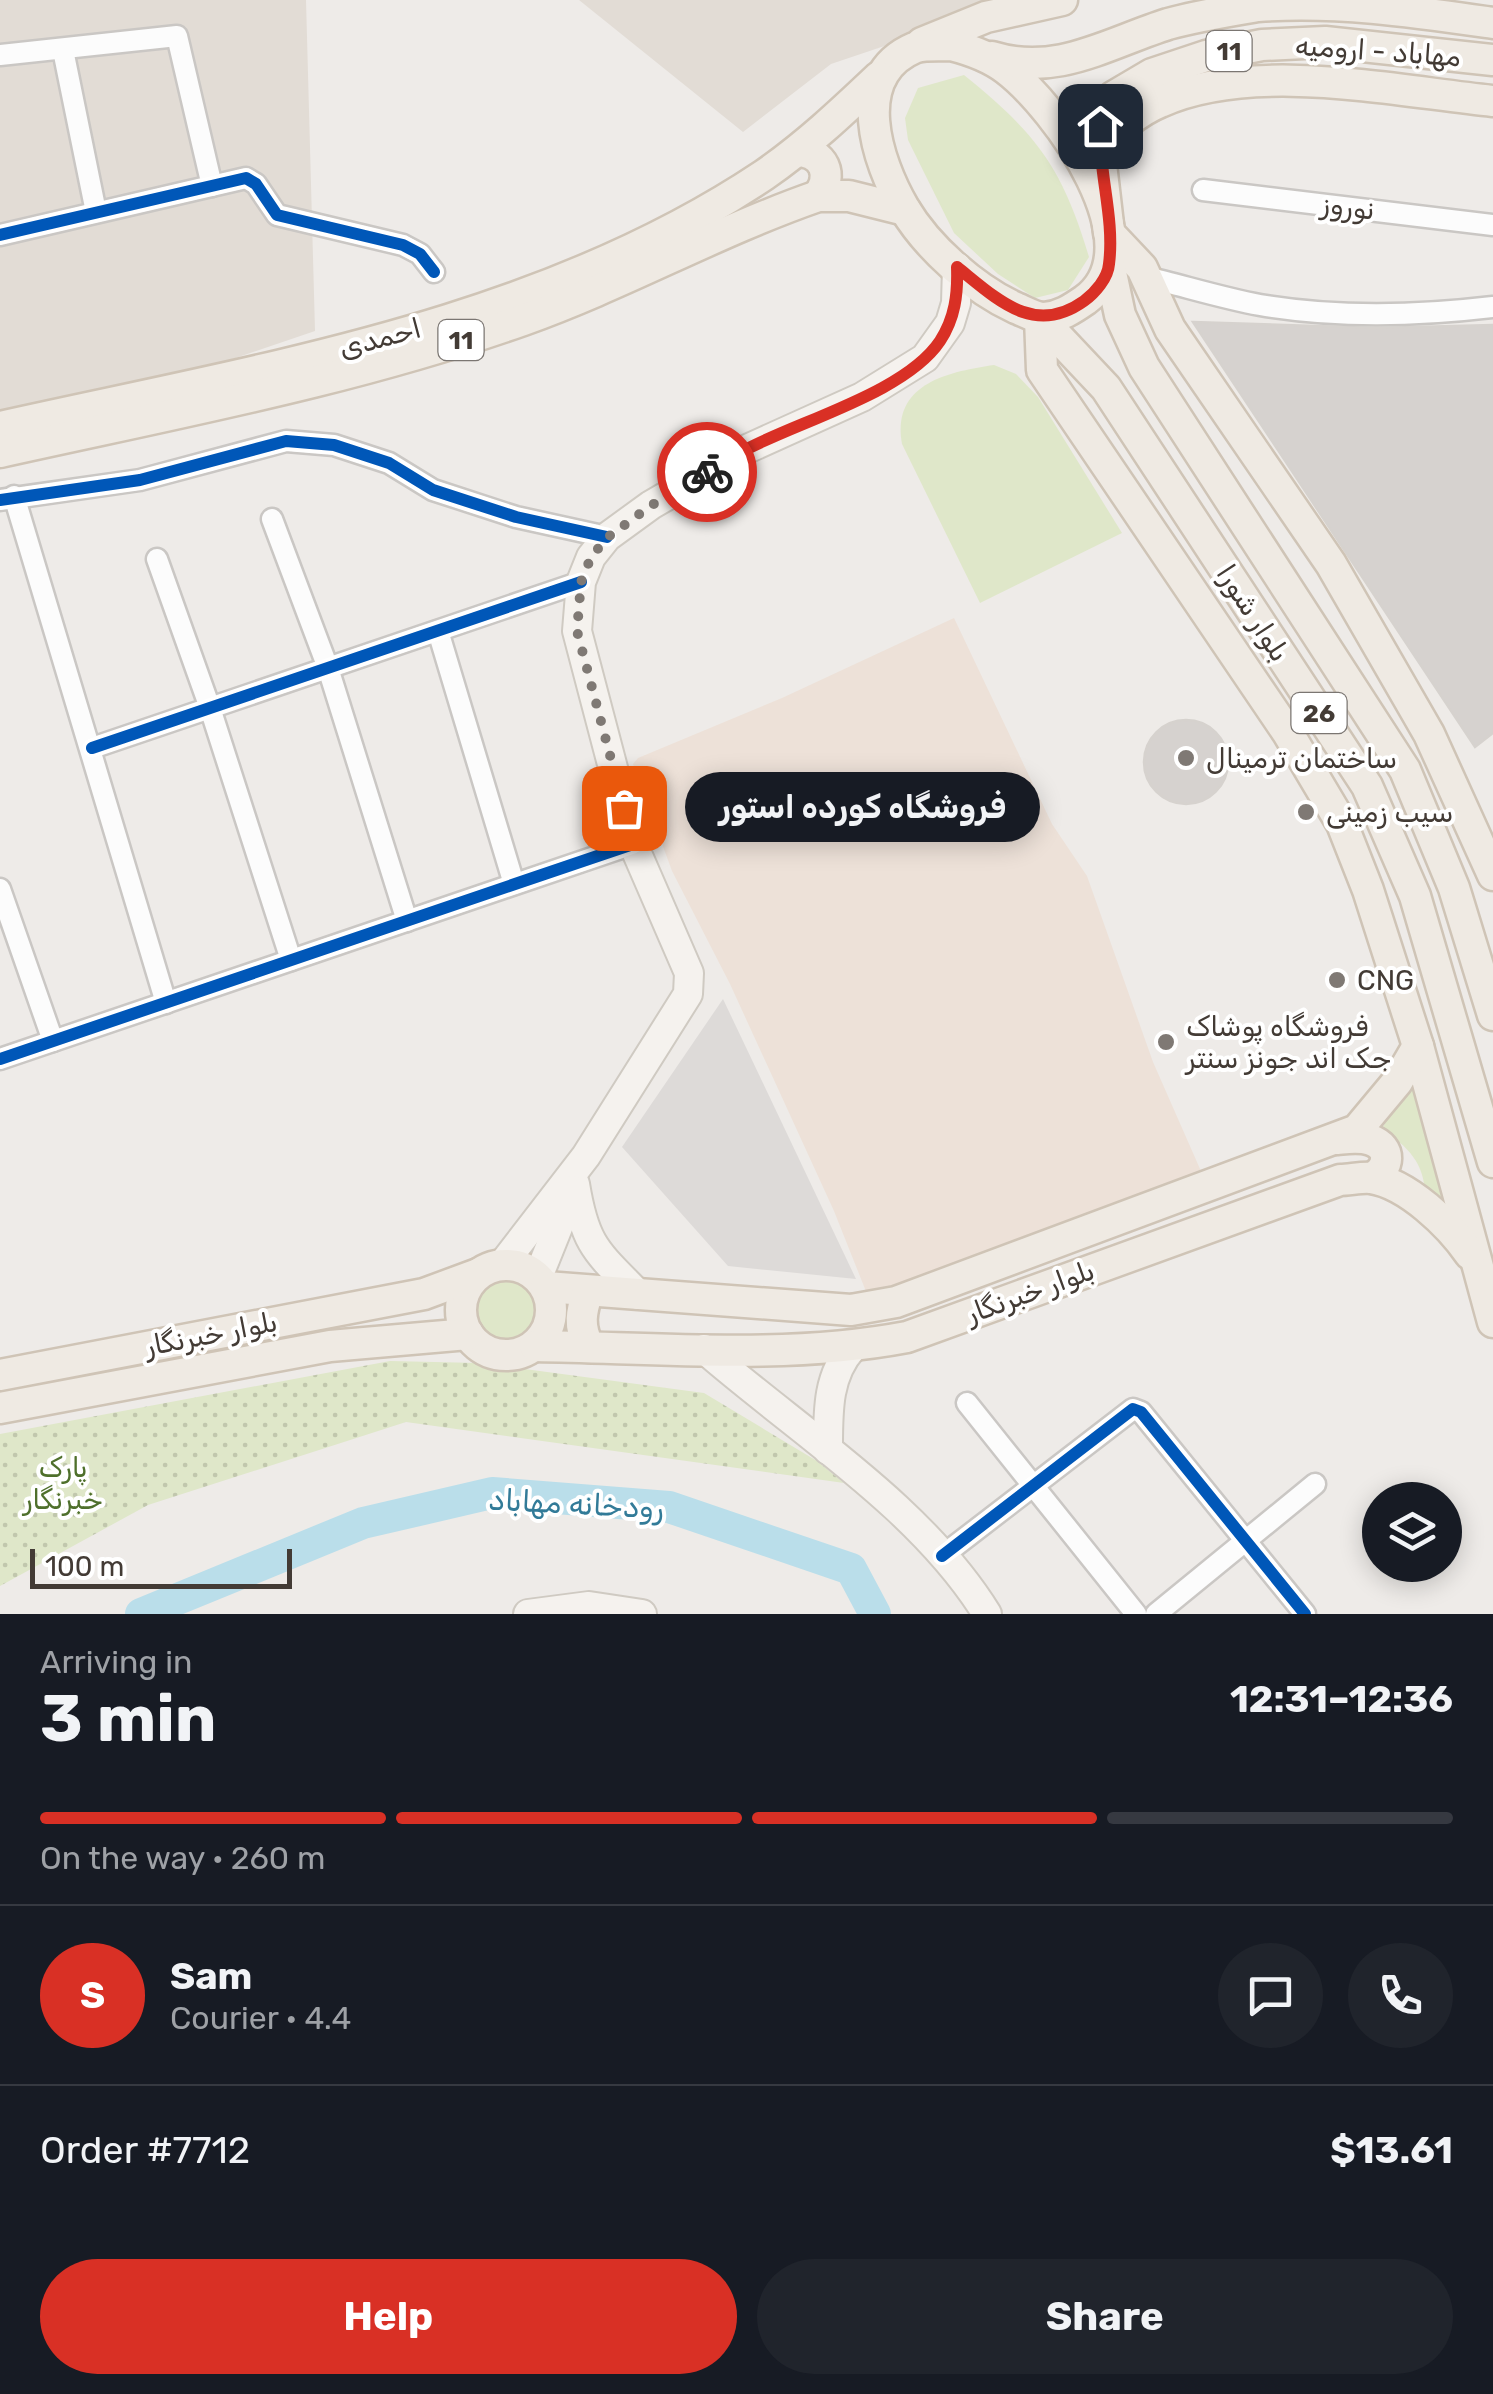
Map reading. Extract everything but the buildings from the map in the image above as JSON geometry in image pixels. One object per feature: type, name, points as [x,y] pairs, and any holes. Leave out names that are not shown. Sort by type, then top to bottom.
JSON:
[{"type":"main road","points":[[916,46],[960,26],[1062,0]]},
{"type":"main road","name":"11","points":[[879,78],[916,46],[951,45],[1028,65],[1059,62],[1170,24],[1262,6],[1322,2],[1493,23]]},
{"type":"main road","name":"مهاباد - ارومیه","points":[[1109,233],[1099,147],[1104,110],[1126,87],[1182,63],[1262,45],[1325,42],[1493,60]]},
{"type":"main road","points":[[1378,46],[1493,99]]},
{"type":"main road","name":"11","points":[[977,52],[1005,68],[1082,156],[1109,233],[1110,268]]},
{"type":"main road","points":[[879,78],[873,109],[878,148],[905,210],[957,267],[997,300],[1040,318],[1068,312],[1094,294],[1110,268]]},
{"type":"main road","name":"احمدی","points":[[0,427],[268,368],[511,299],[686,221],[796,151],[879,78]]},
{"type":"main road","points":[[1099,147],[1126,121],[1160,102],[1224,84],[1300,81],[1493,99]]},
{"type":"main road","points":[[796,151],[817,156],[825,166],[828,176],[818,196]]},
{"type":"main road","name":"احمدی","points":[[0,452],[283,389],[411,356],[525,319],[818,196],[848,196],[905,210]]},
{"type":"main road","points":[[1109,233],[1136,260],[1170,329],[1310,516],[1331,564],[1429,734],[1493,875]]},
{"type":"main road","points":[[490,1270],[527,1270],[542,1282],[552,1312],[544,1336],[524,1352],[498,1354],[486,1350],[468,1334],[461,1308],[464,1295],[490,1270],[586,1156],[688,994],[688,974],[633,844],[577,631],[581,582],[591,557],[608,537],[652,505],[747,449],[862,397],[925,358],[950,323],[956,303],[957,267]]},
{"type":"main road","name":"بلوار شورا","points":[[1110,268],[1120,315],[1144,368],[1405,770],[1454,888],[1493,1015]]},
{"type":"main road","points":[[1040,318],[1042,370],[1188,581],[1334,807],[1368,890],[1418,1046],[1493,1322]]},
{"type":"main road","name":"بلوار شورا","points":[[1040,318],[1106,388],[1367,786],[1415,896],[1493,1162]]},
{"type":"main road","points":[[1106,388],[1105,371],[1110,360],[1130,357],[1144,368]]},
{"type":"main road","points":[[1160,472],[1188,581]]},
{"type":"main road","name":"بلوار خبرنگار","points":[[542,1282],[588,1291],[851,1310],[896,1302],[1357,1130],[1397,1082],[1418,1046]]},
{"type":"main road","points":[[1330,1140],[1368,1138],[1381,1147],[1386,1152],[1385,1168],[1372,1178],[1428,1208],[1456,1233],[1480,1268]]},
{"type":"main road","points":[[542,1282],[586,1156]]},
{"type":"main road","name":"بلوار خبرنگار","points":[[535,1346],[778,1351],[853,1347],[907,1337],[1314,1188],[1340,1180],[1372,1178]]},
{"type":"main road","points":[[575,1184],[581,1223],[590,1242],[639,1295]]},
{"type":"main road","name":"بلوار خبرنگار","points":[[0,1375],[424,1294],[490,1270]]},
{"type":"main road","points":[[588,1291],[580,1320],[588,1347]]},
{"type":"main road","points":[[424,1294],[435,1312],[434,1337]]},
{"type":"main road","name":"بلوار خبرنگار","points":[[0,1408],[330,1346],[468,1334]]},
{"type":"main road","points":[[828,1450],[832,1385],[838,1363],[853,1347]]},
{"type":"main road","points":[[704,1349],[879,1491],[972,1589],[987,1614]]},
{"type":"main road","points":[[528,1614],[589,1610],[642,1614]]},
{"type":"street","points":[[0,56],[177,36],[212,186]]},
{"type":"street","points":[[62,50],[96,212]]},
{"type":"street","points":[[0,235],[246,178],[252,180],[278,215],[403,245],[420,254],[434,272]]},
{"type":"street","name":"نوروز","points":[[1202,190],[1493,225]]},
{"type":"street","points":[[1146,277],[1258,305],[1299,310],[1367,314],[1493,307]]},
{"type":"street","points":[[166,1003],[92,748],[7,498],[140,480],[286,440],[334,445],[389,463],[434,490],[516,517],[608,537]]},
{"type":"street","points":[[272,518],[328,668],[407,921]]},
{"type":"street","points":[[158,560],[291,960]]},
{"type":"street","points":[[92,748],[581,582]]},
{"type":"street","points":[[438,631],[514,884]]},
{"type":"street","points":[[0,1059],[633,844]]},
{"type":"street","points":[[0,889],[52,1041]]},
{"type":"street","points":[[967,1403],[1136,1614]]},
{"type":"street","points":[[942,1556],[1133,1409],[1141,1412],[1305,1614]]},
{"type":"street","points":[[1156,1614],[1315,1484]]},
{"type":"shaded area","points":[[0,0],[306,0],[315,331],[0,438]]},
{"type":"shaded area","points":[[579,0],[1021,0],[831,64],[743,132]]},
{"type":"shaded area","points":[[954,618],[1052,824],[1087,876],[1153,1062],[1204,1178],[869,1299],[834,1211],[730,984],[672,871],[633,764],[638,758],[782,698]]},
{"type":"shaded area","points":[[723,999],[856,1279],[728,1266],[622,1147]]},
{"type":"green space","points":[[964,75],[1029,135],[1057,175],[1089,257],[1068,290],[1035,298],[998,274],[954,233],[908,140],[905,118],[918,88]]},
{"type":"green space","points":[[994,365],[1016,374],[1038,397],[1122,533],[980,603],[902,444],[901,424],[905,407],[926,385],[958,372]]},
{"type":"green space","points":[[1409,1077],[1454,1221],[1425,1196],[1422,1174],[1413,1157],[1382,1129]]},
{"type":"green space","points":[[506,1281],[526,1290],[535,1310],[526,1330],[506,1339],[486,1330],[477,1310],[486,1290]]},
{"type":"green space","name":"پارک خبرنگار","points":[[390,1361],[479,1363],[704,1393],[817,1461],[844,1483],[406,1422],[148,1505],[0,1586],[0,1434]]},
{"type":"waterway","name":"رودخانه مهاباد","points":[[141,1614],[363,1523],[492,1493],[669,1507],[851,1569],[875,1614]]},
{"type":"cycle path","points":[[0,235],[246,178],[256,184],[277,215],[403,245],[420,254],[434,272]]},
{"type":"cycle path","points":[[0,500],[140,480],[286,441],[334,445],[389,463],[433,490],[516,517],[607,537]]},
{"type":"cycle path","points":[[92,748],[581,582]]},
{"type":"cycle path","points":[[0,1059],[633,844]]},
{"type":"cycle path","points":[[942,1556],[1133,1409],[1141,1412],[1305,1614]]},
{"type":"way so far","points":[[624,808],[577,631],[581,582],[591,557],[608,537],[707,472]]},
{"type":"place","name":"ساختمان ترمینال","points":[[1186,758]]},
{"type":"place","name":"فروشگاه کورده استور","points":[[624,808]]},
{"type":"place","name":"سیب زمینی","points":[[1306,812]]},
{"type":"place","name":"CNG","points":[[1337,980]]},
{"type":"place","name":"فروشگاه پوشاک جک اند جونز سنتر","points":[[1166,1042]]},
{"type":"route","points":[[707,472],[747,449],[862,397],[925,358],[950,323],[956,303],[957,267],[997,300],[1040,318],[1068,312],[1094,294],[1110,268],[1100,126]]}]
